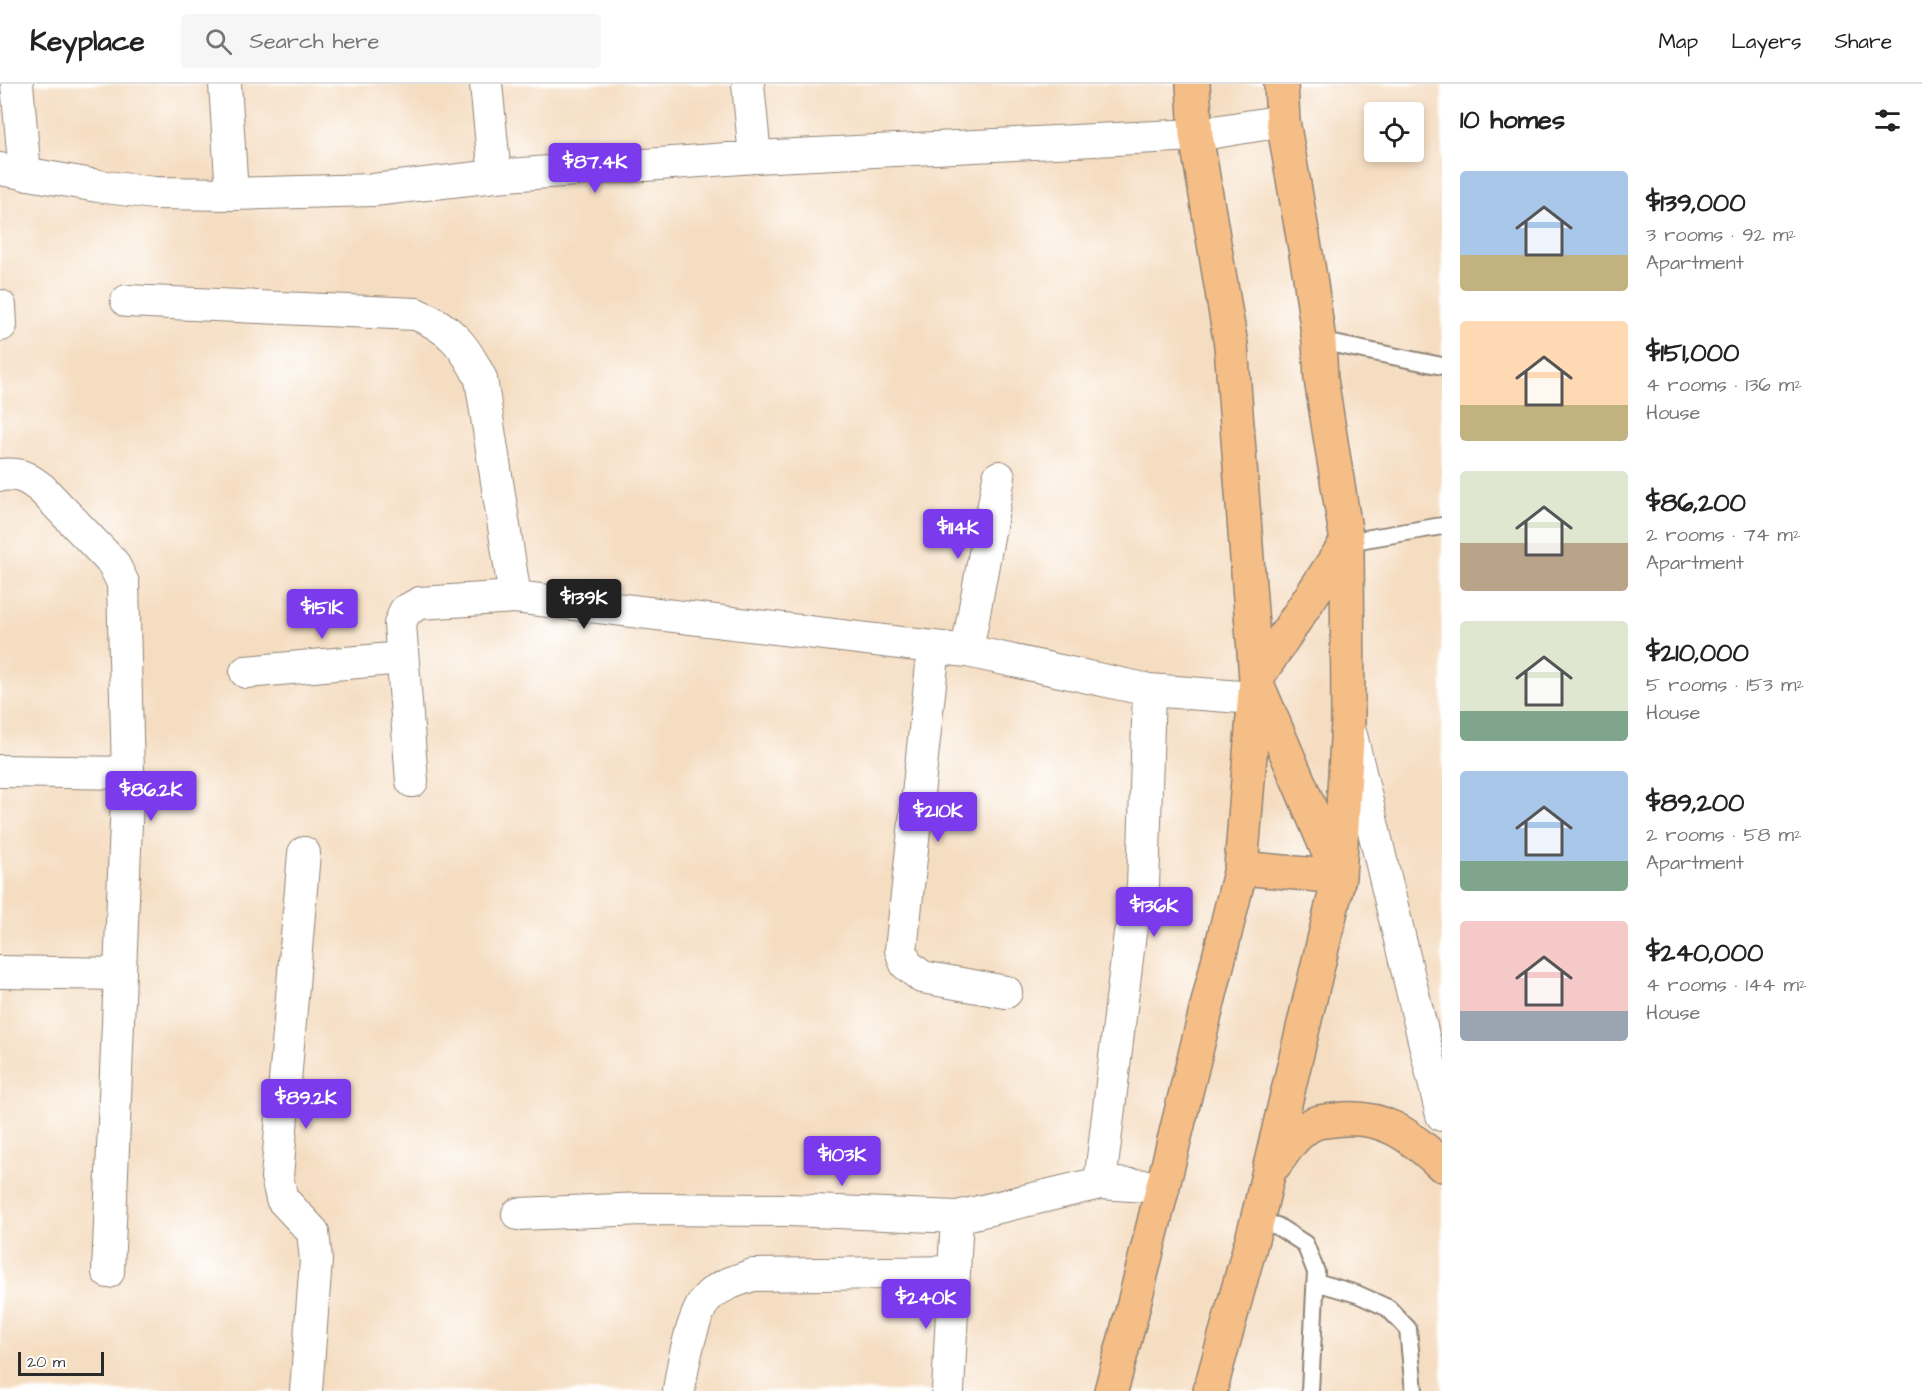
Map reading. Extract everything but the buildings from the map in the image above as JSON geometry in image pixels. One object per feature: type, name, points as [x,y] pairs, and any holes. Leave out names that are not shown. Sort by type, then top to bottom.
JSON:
[{"type":"main road","points":[[1111,1391],[1241,868],[1255,689],[1231,345],[1196,135],[1193,84]]},
{"type":"main road","points":[[1210,1391],[1257,1221],[1339,877],[1348,722],[1347,542],[1322,379],[1319,341],[1283,121],[1281,84]]},
{"type":"main road","points":[[1255,689],[1347,542]]},
{"type":"main road","points":[[1255,689],[1339,877]]},
{"type":"main road","points":[[1241,868],[1339,877]]},
{"type":"main road","points":[[1268,1173],[1295,1137],[1314,1123],[1354,1117],[1379,1122],[1408,1136],[1442,1165]]},
{"type":"street","points":[[17,84],[13,172],[154,193],[232,194],[373,190],[495,176],[755,157],[1196,135],[1283,121]]},
{"type":"street","points":[[225,84],[232,194]]},
{"type":"street","points":[[486,84],[495,176]]},
{"type":"street","points":[[748,84],[755,157]]},
{"type":"street","points":[[127,301],[416,314],[435,321],[457,339],[470,356],[481,379],[514,597]]},
{"type":"street","points":[[0,306],[1,325]]},
{"type":"street","points":[[0,475],[15,474],[29,479],[42,489],[113,563],[123,583],[128,773],[108,1272]]},
{"type":"street","points":[[967,651],[999,477]]},
{"type":"street","points":[[412,781],[400,624],[405,611],[420,603],[514,597],[967,651],[1149,690],[1255,689]]},
{"type":"street","points":[[934,647],[901,950],[906,964],[922,977],[1006,992]]},
{"type":"street","points":[[246,672],[402,658]]},
{"type":"street","points":[[1100,1183],[1130,933],[1143,887],[1149,690]]},
{"type":"street","points":[[1348,722],[1433,1034],[1442,1114]]},
{"type":"street","points":[[0,771],[128,773]]},
{"type":"street","points":[[304,853],[277,1177],[282,1199],[313,1232],[316,1260],[306,1391]]},
{"type":"street","points":[[0,972],[120,974]]},
{"type":"street","points":[[518,1214],[644,1209],[789,1210],[957,1217],[1100,1183],[1163,1187]]},
{"type":"street","points":[[948,1391],[957,1217]]},
{"type":"street","points":[[679,1391],[695,1318],[708,1296],[728,1283],[753,1275],[954,1272]]},
{"type":"lane","points":[[1319,341],[1442,366]]},
{"type":"lane","points":[[1347,542],[1442,526]]},
{"type":"lane","points":[[1257,1221],[1277,1226],[1305,1244],[1316,1272],[1310,1391]]},
{"type":"lane","points":[[1316,1282],[1357,1294],[1388,1308],[1408,1329],[1414,1391]]}]
